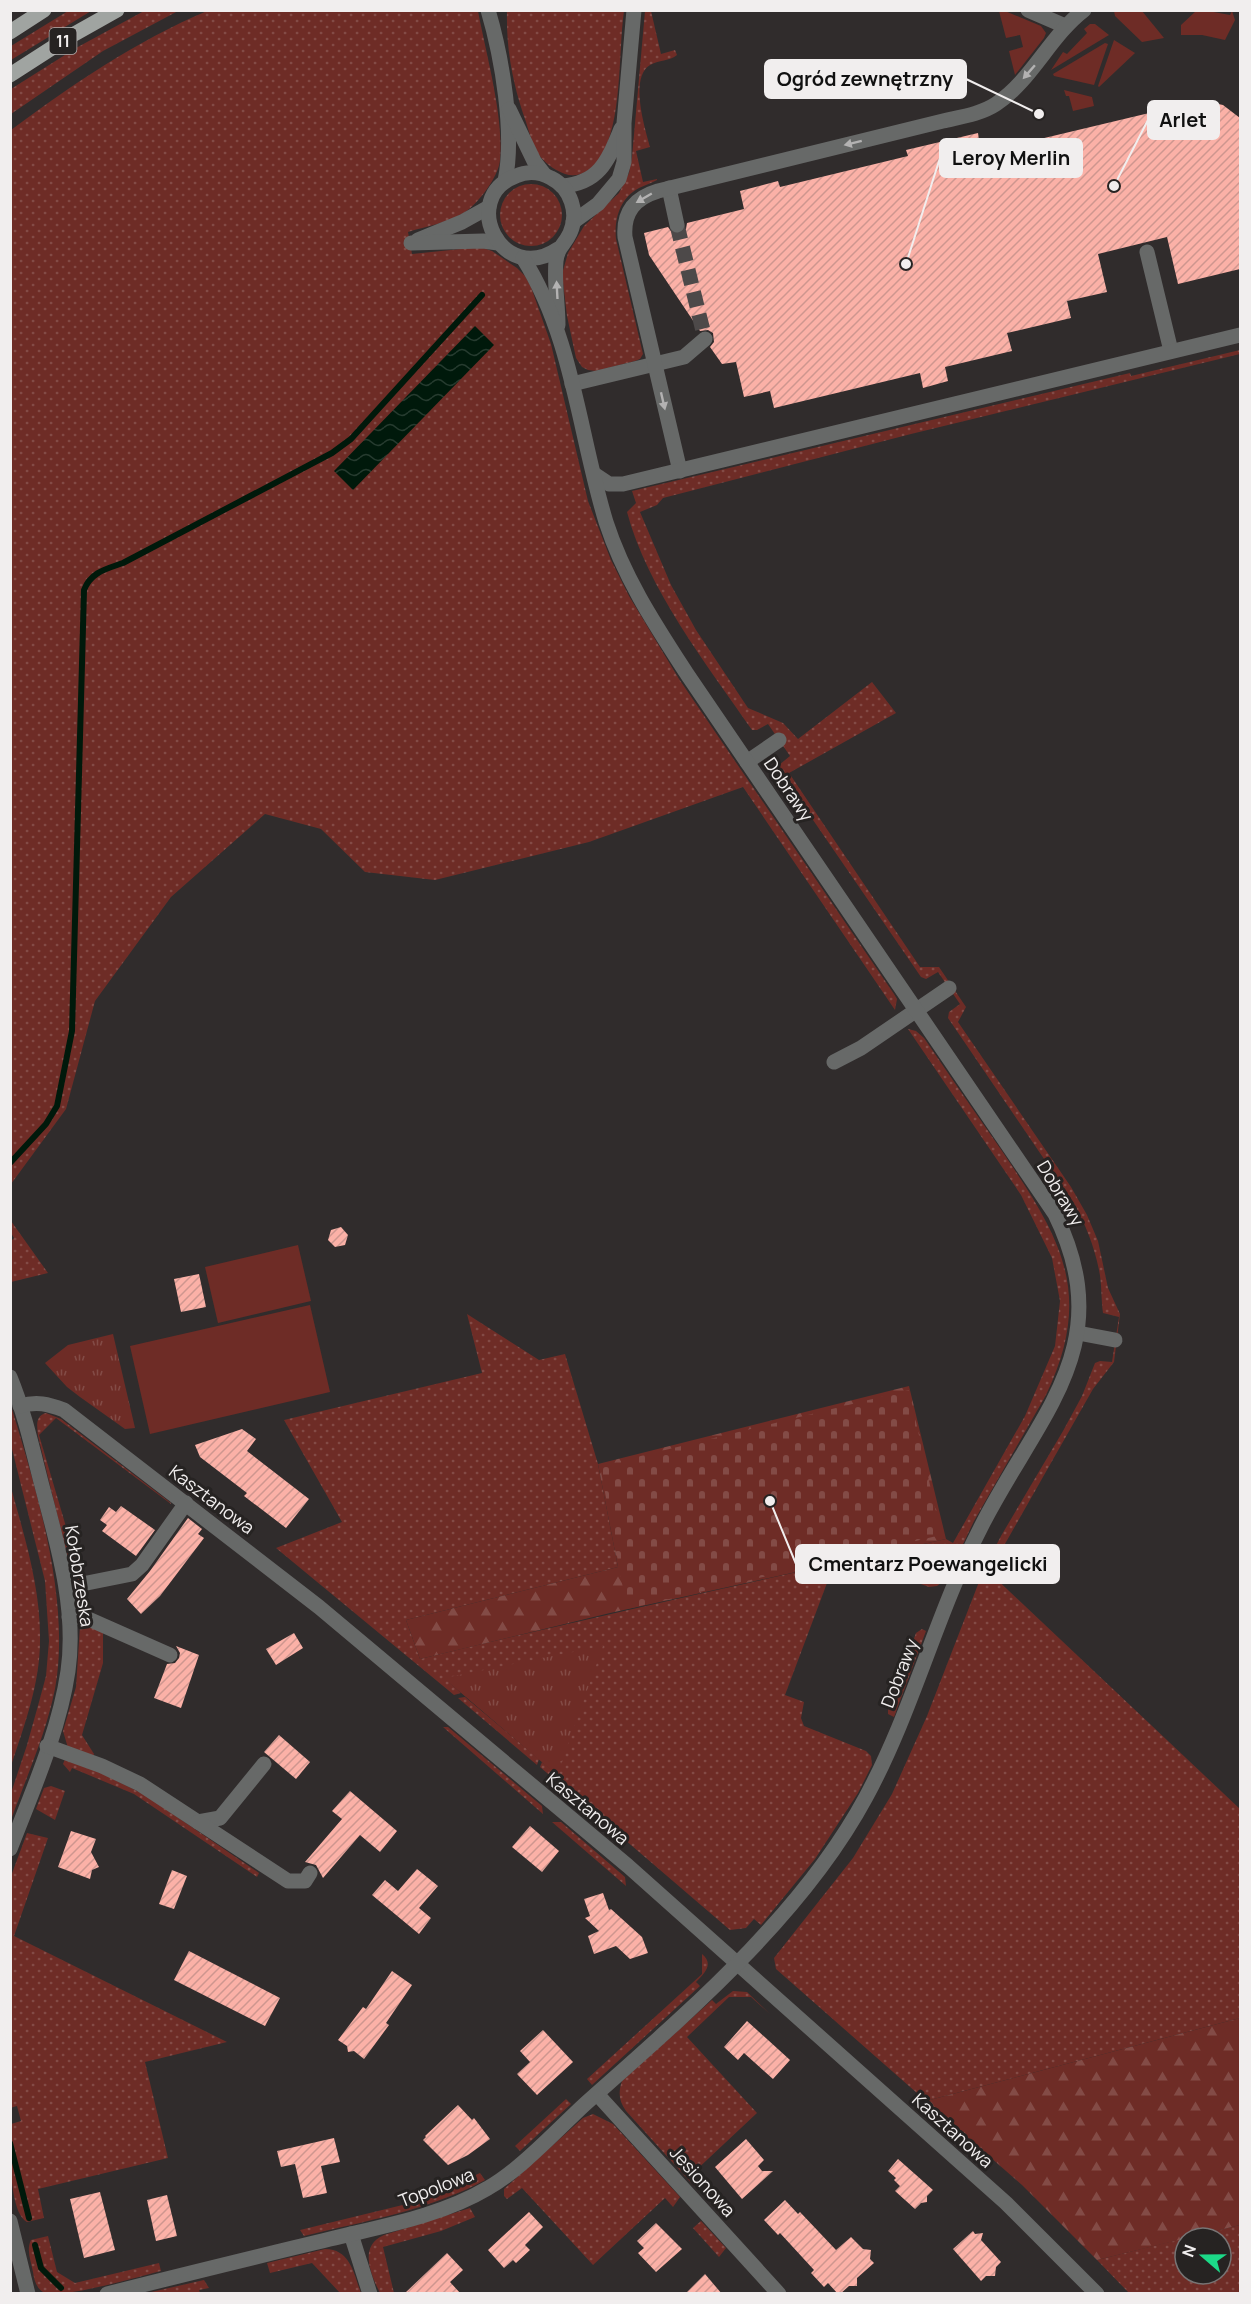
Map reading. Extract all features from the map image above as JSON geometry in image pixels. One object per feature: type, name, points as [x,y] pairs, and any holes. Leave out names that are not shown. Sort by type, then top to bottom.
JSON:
[{"type":"main road","name":"11","points":[[10,32],[44,10]]},
{"type":"main road","name":"11","points":[[10,75],[69,37],[117,10]]},
{"type":"street","points":[[488,10],[494,30],[507,104],[505,182]]},
{"type":"street","points":[[494,30],[497,10]]},
{"type":"street","points":[[573,222],[598,204],[619,179],[624,162],[624,123],[634,10]]},
{"type":"street","points":[[1028,10],[1065,26]]},
{"type":"street","points":[[680,471],[624,228],[628,212],[639,199],[669,188],[990,108],[1011,92],[1065,26],[1084,10]]},
{"type":"street","points":[[507,104],[534,161],[544,174],[562,186],[572,203],[573,222]]},
{"type":"street","points":[[562,186],[584,182],[603,168],[624,123]]},
{"type":"street","points":[[544,174],[528,172],[505,182],[492,197],[489,207],[490,230],[505,250],[523,258],[541,257],[558,249]]},
{"type":"street","points":[[669,188],[677,225]]},
{"type":"street","points":[[489,207],[462,222],[411,243],[483,241],[498,243]]},
{"type":"street","name":"Dobrawy","points":[[573,222],[565,242],[558,249],[556,265],[559,331],[606,521],[636,593],[687,674],[1055,1214],[1074,1260],[1079,1284],[1078,1333],[1066,1377],[969,1551],[896,1735],[866,1797],[836,1846],[802,1891],[764,1936],[737,1963]]},
{"type":"street","points":[[1147,252],[1171,351]]},
{"type":"street","name":"Dobrawy","points":[[523,258],[559,331]]},
{"type":"street","points":[[594,474],[602,481],[617,486],[1240,335]]},
{"type":"street","points":[[572,384],[684,357],[705,339]]},
{"type":"street","points":[[747,762],[779,740]]},
{"type":"street","points":[[834,1062],[861,1048],[949,988]]},
{"type":"street","points":[[1078,1333],[1115,1340]]},
{"type":"street","name":"Kołobrzeska","points":[[10,1377],[50,1517],[65,1587],[70,1641],[68,1670],[58,1717],[10,1849]]},
{"type":"street","name":"Kasztanowa","points":[[20,1406],[46,1403],[64,1410],[337,1621],[628,1866],[1032,2226],[1098,2294]]},
{"type":"street","points":[[87,1583],[132,1574],[142,1565],[186,1503]]},
{"type":"street","points":[[69,1617],[84,1617],[170,1655]]},
{"type":"street","points":[[47,1746],[102,1766],[140,1784],[288,1881],[305,1881],[310,1873]]},
{"type":"street","points":[[198,1822],[219,1818],[264,1764]]},
{"type":"street","name":"Topolowa","points":[[107,2294],[395,2223],[444,2208],[491,2187],[510,2173],[597,2094],[737,1963]]},
{"type":"street","name":"Jesionowa","points":[[597,2094],[779,2294]]},
{"type":"street","points":[[10,2221],[28,2294]]},
{"type":"street","points":[[351,2234],[370,2294]]},
{"type":"green space","points":[[68,11],[91,11],[11,60],[11,46]]},
{"type":"green space","points":[[144,11],[178,11],[103,51],[11,114],[11,89],[76,48]]},
{"type":"green space","points":[[207,11],[478,11],[497,105],[501,143],[499,167],[487,189],[465,212],[445,222],[408,232],[412,254],[480,247],[492,251],[525,276],[551,344],[588,501],[611,560],[629,596],[679,679],[894,994],[897,999],[895,1010],[743,787],[589,842],[435,880],[365,872],[321,829],[265,814],[171,897],[95,1001],[66,1109],[11,1184],[11,130],[106,64],[155,36]]},
{"type":"green space","points":[[507,11],[624,11],[613,126],[600,158],[585,172],[570,175],[561,172],[539,156],[535,149],[514,81],[509,54]]},
{"type":"green space","points":[[645,11],[651,11],[661,54],[675,50],[677,55],[650,65],[644,71],[640,81],[640,104],[650,147],[636,151],[643,182],[657,180],[639,188],[627,197],[616,224],[616,239],[643,354],[635,361],[596,371],[588,370],[582,367],[576,358],[567,316],[562,274],[568,253],[584,226],[619,193],[629,173]]},
{"type":"green space","points":[[999,11],[1005,11],[1041,26],[1046,33],[1015,75],[1009,51],[1023,47],[1020,35],[1006,38]]},
{"type":"green space","points":[[1114,11],[1142,11],[1164,38],[1142,42],[1115,16]]},
{"type":"green space","points":[[1196,11],[1230,15],[1232,11],[1235,20],[1225,40],[1202,35],[1181,35],[1181,25]]},
{"type":"green space","points":[[1090,24],[1095,24],[1109,35],[1051,70],[1063,52],[1067,54],[1087,33],[1084,29]]},
{"type":"green space","points":[[1114,40],[1135,53],[1099,87],[1098,86]]},
{"type":"green space","points":[[1105,43],[1108,44],[1094,85],[1054,76],[1053,74]]},
{"type":"green space","points":[[1064,90],[1092,97],[1094,106],[1073,111],[1069,96],[1066,96]]},
{"type":"green space","points":[[531,184],[548,189],[553,193],[557,198],[562,215],[557,232],[553,237],[548,241],[531,246],[514,241],[509,237],[505,232],[500,215],[505,198],[509,193],[514,189]]},
{"type":"green space","points":[[1240,350],[1240,354],[911,434],[663,498],[657,505],[640,512],[671,585],[696,630],[748,708],[783,723],[798,739],[872,682],[896,713],[789,773],[920,967],[939,967],[966,1007],[958,1022],[1071,1187],[1087,1215],[1098,1241],[1108,1288],[1120,1314],[1114,1362],[1093,1389],[989,1572],[1240,1809],[1240,2018],[926,2101],[776,1969],[774,1958],[853,1858],[892,1794],[927,1716],[984,1569],[1082,1396],[1095,1363],[1112,1362],[1119,1317],[1103,1313],[1097,1261],[1089,1235],[1074,1203],[948,1018],[949,1012],[960,1004],[938,972],[926,979],[921,977],[780,772],[779,765],[790,756],[768,724],[752,730],[698,652],[663,597],[636,541],[627,512],[636,503],[632,491],[1130,373],[1131,376]]},
{"type":"green space","points":[[908,1029],[916,1031],[924,1038],[1023,1182],[1040,1211],[1054,1239],[1064,1267],[1069,1295],[1068,1326],[1061,1358],[1046,1395],[974,1521],[947,1578],[937,1586],[929,1587],[869,1565],[854,1570],[849,1582],[830,1575],[785,1695],[804,1702],[801,1718],[804,1726],[866,1751],[871,1756],[872,1765],[858,1793],[815,1859],[761,1925],[754,1919],[746,1928],[730,1930],[540,1767],[542,1762],[558,1775],[445,1679],[461,1693],[454,1695],[276,1548],[342,1522],[284,1420],[482,1373],[467,1314],[539,1360],[565,1354],[598,1464],[618,1567],[406,1620],[420,1659],[617,1612],[946,1539],[953,1543],[1025,1416],[1055,1346],[1060,1301],[1052,1258],[1021,1195]]},
{"type":"green space","points":[[11,1221],[48,1273],[11,1282],[11,1241],[14,1238],[11,1233]]},
{"type":"green space","points":[[298,1245],[311,1301],[218,1323],[205,1267]]},
{"type":"green space","points":[[310,1305],[330,1392],[150,1434],[130,1346]]},
{"type":"green space","points":[[113,1334],[135,1428],[125,1429],[80,1397],[67,1387],[45,1363],[68,1345]]},
{"type":"green space","points":[[909,1386],[946,1539],[610,1613],[420,1659],[406,1620],[618,1567],[598,1464]]},
{"type":"green space","points":[[909,1390],[941,1535],[627,1609],[600,1466]]},
{"type":"green space","points":[[11,1406],[41,1510],[49,1547],[59,1620],[59,1655],[55,1689],[46,1723],[11,1820],[11,1793],[46,1676],[49,1641],[45,1581],[11,1445]]},
{"type":"green space","points":[[46,1413],[61,1419],[171,1503],[56,1418],[39,1435],[82,1581],[72,1575],[38,1436],[38,1419]]},
{"type":"green space","points":[[10,1484],[35,1581],[40,1621],[39,1657],[34,1689],[11,1766]]},
{"type":"green space","points":[[84,1624],[103,1633],[103,1663],[82,1735],[94,1754],[93,1757],[68,1748],[63,1731],[76,1687],[80,1626]]},
{"type":"green space","points":[[922,1629],[926,1631],[894,1717],[888,1714],[888,1710],[916,1633]]},
{"type":"green space","points":[[603,1646],[557,1775],[444,1678]]},
{"type":"green space","points":[[465,1697],[539,1759],[537,1765],[458,1698]]},
{"type":"green space","points":[[443,1727],[448,1727],[542,1806],[543,1814]]},
{"type":"green space","points":[[65,1759],[97,1771],[145,1795],[259,1873],[257,1877],[134,1794],[72,1768],[70,1772],[63,1764]]},
{"type":"green space","points":[[51,1786],[65,1791],[55,1820],[36,1809],[44,1788]]},
{"type":"green space","points":[[552,1822],[561,1822],[625,1877],[626,1886]]},
{"type":"green space","points":[[27,1833],[48,1838],[14,1936],[227,2042],[145,2062],[168,2158],[38,2189],[44,2218],[27,2222],[21,2216],[13,2192],[11,2124],[21,2121],[17,2106],[10,2108],[11,1876]]},
{"type":"green space","points":[[702,1954],[708,1965],[705,1972],[696,1982],[700,1986],[592,2085],[587,2079],[702,1974]]},
{"type":"green space","points":[[733,1991],[747,1992],[770,2014],[751,1997],[729,1997],[687,2037],[757,2113],[692,2174],[702,2185],[699,2187],[693,2185],[626,2111],[620,2097],[620,2089],[622,2081],[712,2000],[716,2004]]},
{"type":"green space","points":[[1240,2018],[1240,2225],[1173,2226],[1173,2241],[1097,2260],[1022,2185],[926,2101]]},
{"type":"green space","points":[[566,2099],[571,2104],[520,2151],[515,2146]]},
{"type":"green space","points":[[593,2114],[613,2124],[680,2197],[673,2207],[665,2198],[593,2265],[522,2188],[507,2199],[504,2196],[504,2189],[583,2118]]},
{"type":"green space","points":[[480,2173],[485,2180],[420,2207],[304,2236],[300,2230],[419,2201]]},
{"type":"green space","points":[[470,2208],[475,2217],[441,2231],[383,2247],[394,2293],[380,2293],[370,2270],[369,2261],[371,2246],[376,2240],[384,2235]]},
{"type":"green space","points":[[701,2221],[726,2248],[719,2257],[693,2228]]},
{"type":"green space","points":[[1240,2225],[1240,2293],[1129,2293],[1097,2260],[1173,2241],[1173,2286],[1233,2286],[1233,2227]]},
{"type":"green space","points":[[48,2236],[57,2272],[75,2283],[159,2263],[161,2271],[81,2291],[51,2294],[43,2292],[35,2280],[29,2248],[31,2240]]},
{"type":"green space","points":[[325,2249],[341,2253],[346,2258],[361,2293],[340,2293],[312,2263],[270,2273],[267,2263]]},
{"type":"green space","points":[[204,2280],[209,2288],[199,2290],[200,2293],[147,2293]]},
{"type":"water","points":[[475,326],[494,345],[353,490],[334,471]]},
{"type":"building","points":[[1209,102],[1223,105],[1240,118],[1240,269],[1178,284],[1167,237],[1098,254],[1107,292],[1067,301],[1071,318],[1007,333],[1012,351],[945,367],[948,381],[923,388],[920,373],[774,408],[770,391],[744,397],[736,362],[722,364],[710,347],[714,342],[713,333],[708,330],[700,331],[649,255],[644,233],[668,227],[673,234],[680,234],[686,229],[687,223],[744,209],[740,191],[778,181],[780,187],[908,156],[906,150],[978,133],[981,153],[1187,104],[1188,107]]},
{"type":"building","points":[[341,1227],[348,1235],[345,1245],[335,1247],[328,1240],[331,1230]]},
{"type":"building","points":[[199,1274],[206,1307],[181,1312],[174,1279]]},
{"type":"building","points":[[242,1429],[256,1439],[247,1451],[309,1499],[286,1528],[244,1496],[247,1493],[200,1457],[195,1445]]},
{"type":"building","points":[[121,1506],[155,1530],[136,1556],[102,1531],[107,1525],[100,1520],[109,1507],[116,1512]]},
{"type":"building","points":[[188,1518],[202,1529],[198,1534],[204,1538],[160,1596],[141,1614],[127,1599]]},
{"type":"building","points":[[294,1633],[303,1648],[276,1665],[266,1649]]},
{"type":"building","points":[[176,1646],[199,1655],[181,1708],[154,1698],[167,1664],[175,1663],[179,1658],[180,1653]]},
{"type":"building","points":[[279,1735],[310,1762],[296,1779],[264,1752]]},
{"type":"building","points":[[350,1791],[397,1831],[380,1852],[360,1835],[323,1878],[316,1865],[305,1862],[342,1819],[332,1811]]},
{"type":"building","points":[[530,1826],[559,1851],[542,1872],[512,1847]]},
{"type":"building","points":[[71,1831],[96,1839],[91,1852],[99,1867],[92,1870],[90,1879],[58,1867]]},
{"type":"building","points":[[417,1869],[438,1886],[419,1908],[431,1918],[419,1934],[372,1895],[385,1880],[398,1891]]},
{"type":"building","points":[[172,1870],[187,1876],[174,1909],[159,1904]]},
{"type":"building","points":[[603,1893],[609,1910],[611,1909],[642,1937],[648,1953],[630,1959],[616,1946],[594,1954],[588,1936],[599,1931],[585,1918],[590,1916],[584,1899]]},
{"type":"building","points":[[189,1951],[280,1998],[265,2026],[174,1980]]},
{"type":"building","points":[[392,1971],[412,1985],[386,2023],[389,2025],[364,2059],[354,2051],[348,2052],[347,2046],[338,2040],[363,2007],[366,2009]]},
{"type":"building","points":[[747,2021],[790,2060],[773,2079],[744,2053],[738,2060],[724,2047]]},
{"type":"building","points":[[543,2030],[573,2062],[537,2095],[517,2074],[530,2062],[520,2051]]},
{"type":"building","points":[[458,2105],[472,2120],[474,2118],[490,2139],[468,2155],[448,2165],[423,2140]]},
{"type":"building","points":[[334,2138],[340,2162],[321,2166],[327,2193],[303,2198],[295,2164],[281,2167],[277,2151]]},
{"type":"building","points":[[746,2139],[764,2160],[758,2166],[762,2171],[773,2171],[742,2199],[715,2167]]},
{"type":"building","points":[[898,2159],[933,2190],[927,2196],[927,2202],[921,2203],[915,2209],[895,2191],[900,2186],[894,2180],[896,2178],[888,2171]]},
{"type":"building","points":[[100,2192],[115,2250],[84,2258],[70,2199]]},
{"type":"building","points":[[167,2195],[177,2236],[156,2241],[147,2200]]},
{"type":"building","points":[[785,2200],[798,2214],[800,2212],[836,2250],[851,2237],[863,2249],[871,2250],[870,2259],[874,2263],[857,2278],[857,2286],[849,2286],[840,2294],[828,2283],[824,2287],[811,2273],[814,2270],[780,2233],[778,2235],[764,2220]]},
{"type":"building","points":[[529,2212],[543,2227],[525,2245],[530,2250],[516,2263],[513,2260],[504,2268],[488,2250]]},
{"type":"building","points":[[656,2223],[682,2249],[656,2272],[638,2253],[644,2248],[637,2241]]},
{"type":"building","points":[[973,2231],[975,2234],[983,2233],[981,2240],[1001,2262],[996,2267],[995,2276],[986,2276],[981,2281],[953,2249]]},
{"type":"building","points":[[447,2253],[463,2270],[450,2282],[461,2294],[404,2294]]},
{"type":"building","points":[[705,2274],[722,2294],[685,2294]]},
{"type":"waterway","points":[[10,1163],[46,1124],[57,1106],[72,1031],[84,590],[87,584],[100,572],[123,563],[332,453],[351,439],[482,295]]},
{"type":"waterway","points":[[10,2143],[29,2218]]},
{"type":"waterway","points":[[35,2245],[41,2268],[61,2288]]},
{"type":"tunnel","points":[[677,225],[705,339]]},
{"type":"place","name":"Ogród zewnętrzny","points":[[1039,114]]},
{"type":"place","name":"Arlet","points":[[1114,186]]},
{"type":"place","name":"Leroy Merlin","points":[[906,264]]},
{"type":"place","name":"Cmentarz Poewangelicki","points":[[770,1501]]}]
